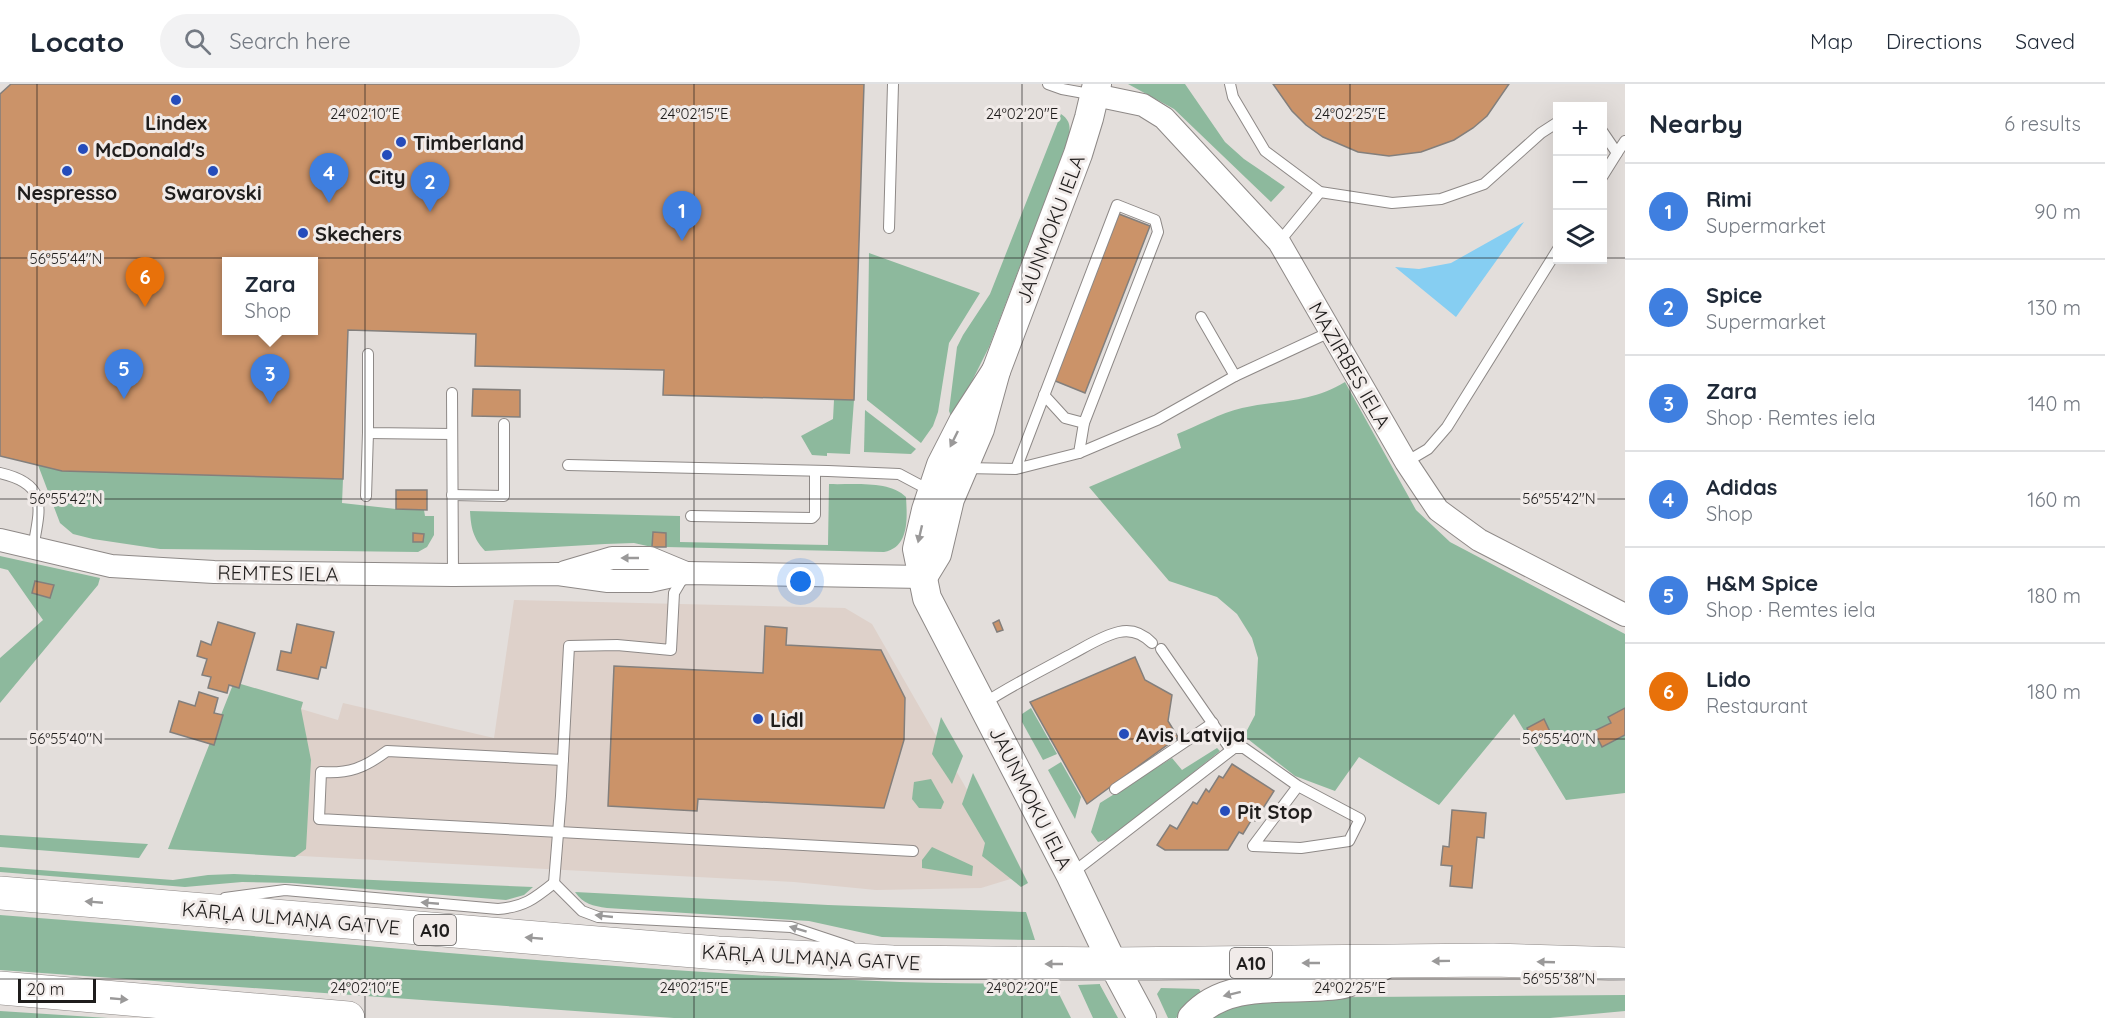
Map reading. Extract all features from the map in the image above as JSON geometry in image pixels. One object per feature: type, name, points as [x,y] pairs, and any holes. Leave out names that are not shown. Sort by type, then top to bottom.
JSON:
[{"type":"highway","name":"KĀRĻA ULMAŅA GATVE","points":[[0,893],[718,953],[893,962],[1113,964],[1493,960],[1625,964]]},
{"type":"highway","points":[[6,990],[348,1018]]},
{"type":"street","name":"MAZIRBES IELA","points":[[1096,90],[1143,105],[1164,118],[1279,242],[1406,462],[1438,510],[1479,540],[1625,615]]},
{"type":"street","name":"JAUNMOKU IELA","points":[[941,495],[964,468],[980,429],[996,371],[1078,154],[1096,90]]},
{"type":"street","name":"JAUNMOKU IELA","points":[[996,371],[963,422],[941,465],[937,554],[923,577],[927,598],[1142,1018]]},
{"type":"street","name":"REMTES IELA","points":[[0,540],[111,566],[214,572],[558,574],[608,581],[650,581],[686,573],[923,577]]},
{"type":"street","points":[[1192,1018],[1201,1008],[1228,994],[1264,989],[1341,985],[1390,962]]},
{"type":"lane","points":[[889,228],[893,84]]},
{"type":"lane","points":[[1048,84],[1062,89],[1096,90]]},
{"type":"lane","points":[[1230,84],[1233,97],[1265,151],[1320,192],[1392,203],[1441,199],[1484,184],[1553,125]]},
{"type":"lane","points":[[1607,138],[1617,153]]},
{"type":"lane","points":[[1607,169],[1625,141]]},
{"type":"lane","points":[[1279,242],[1320,192]]},
{"type":"lane","points":[[1016,469],[1117,205],[1155,220],[1158,232],[1083,423],[1079,453]]},
{"type":"lane","points":[[1406,462],[1428,449],[1447,427],[1553,255]]},
{"type":"lane","points":[[1201,317],[1235,376]]},
{"type":"lane","points":[[964,468],[1016,469],[1079,453],[1157,420],[1235,376],[1330,332]]},
{"type":"lane","points":[[366,496],[368,354]]},
{"type":"lane","points":[[452,393],[453,575]]},
{"type":"lane","points":[[1044,395],[1065,418],[1083,423]]},
{"type":"lane","points":[[452,495],[504,496],[504,424]]},
{"type":"lane","points":[[368,433],[452,434]]},
{"type":"lane","points":[[568,465],[898,474],[941,495]]},
{"type":"lane","points":[[691,516],[812,518],[815,515],[815,471]]},
{"type":"lane","points":[[0,473],[13,476],[30,486],[37,494],[39,510],[33,548]]},
{"type":"lane","points":[[153,907],[285,890],[498,909],[515,908],[531,901],[554,883],[569,646],[617,645],[671,650],[674,594],[686,573]]},
{"type":"lane","points":[[983,704],[1004,690],[1100,639],[1120,632],[1136,632],[1145,636],[1156,646],[1231,750]]},
{"type":"lane","points":[[1115,789],[1213,723]]},
{"type":"lane","points":[[1070,874],[1234,748],[1244,748],[1299,786],[1359,819],[1349,841],[1301,848],[1253,846],[1299,786]]},
{"type":"lane","points":[[563,760],[387,751],[351,771],[321,772],[319,819],[913,851]]},
{"type":"lane","points":[[554,883],[582,911],[598,917],[791,927],[893,962]]},
{"type":"shaded area","points":[[514,600],[845,608],[872,624],[1017,877],[981,888],[876,890],[794,882],[168,849],[303,702],[301,709],[338,720],[343,703],[494,738]]},
{"type":"green space","points":[[1128,84],[1185,84],[1225,142],[1244,159],[1285,187],[1271,202],[1174,109]]},
{"type":"green space","points":[[1061,114],[1069,124],[1069,138],[989,347],[965,395],[951,416],[949,411],[957,347],[990,294]]},
{"type":"green space","points":[[869,253],[980,293],[949,343],[938,412],[933,426],[921,443],[867,400]]},
{"type":"green space","points":[[1345,382],[1416,510],[1450,542],[1625,634],[1625,793],[1566,800],[1514,714],[1439,805],[1359,757],[1335,791],[1295,776],[1244,736],[1255,715],[1258,658],[1252,638],[1237,614],[1217,597],[1169,581],[1089,487],[1181,448],[1177,434],[1217,416],[1242,408],[1319,394]]},
{"type":"green space","points":[[834,400],[854,400],[850,454],[812,455],[801,436],[833,419]]},
{"type":"green space","points":[[865,410],[916,449],[911,454],[864,452]]},
{"type":"green space","points":[[38,465],[343,479],[342,503],[424,510],[425,516],[434,516],[434,535],[427,547],[418,552],[160,549],[93,539],[73,534],[60,523]]},
{"type":"green space","points":[[829,484],[880,486],[890,488],[906,497],[905,530],[899,544],[884,552],[666,547],[666,533],[653,533],[652,547],[634,543],[485,551],[475,537],[470,517],[470,511],[680,516],[680,542],[828,545]]},
{"type":"green space","points":[[0,556],[100,578],[98,585],[0,703],[0,658],[43,620],[8,570],[0,568]]},
{"type":"green space","points":[[234,682],[303,702],[301,709],[311,760],[306,849],[295,857],[168,849]]},
{"type":"green space","points":[[1031,708],[1057,754],[1043,760],[1022,722],[1022,714]]},
{"type":"green space","points":[[941,717],[963,756],[952,784],[932,754]]},
{"type":"green space","points":[[1217,748],[1220,751],[1117,833],[1098,842],[1091,832],[1100,803],[1172,758],[1182,770]]},
{"type":"green space","points":[[1061,762],[1081,797],[1075,819],[1048,770]]},
{"type":"green space","points":[[973,773],[1028,883],[1021,887],[982,856],[985,843],[962,804]]},
{"type":"green space","points":[[931,779],[944,802],[941,809],[919,808],[912,799],[914,782]]},
{"type":"green space","points":[[0,835],[148,844],[139,858],[0,847]]},
{"type":"green space","points":[[932,847],[973,866],[972,876],[922,868],[922,860]]},
{"type":"green space","points":[[0,867],[173,880],[234,874],[533,887],[524,895],[506,900],[292,883],[242,882],[185,887],[0,872]]},
{"type":"green space","points":[[575,892],[1026,912],[1035,940],[882,937],[809,921],[607,908],[589,904]]},
{"type":"green space","points":[[0,915],[675,970],[900,982],[1054,984],[1071,1018],[674,1018],[0,970]]},
{"type":"green space","points":[[1100,984],[1118,1018],[1093,1018],[1078,985]]},
{"type":"green space","points":[[1161,988],[1199,989],[1201,992],[1176,1018],[1168,1018],[1157,994]]},
{"type":"green space","points":[[1625,995],[1625,1011],[1550,1018],[1205,1018],[1242,998]]},
{"type":"green space","points":[[0,1011],[108,1018],[0,1018]]},
{"type":"water","points":[[1524,222],[1456,317],[1395,267],[1419,269],[1451,263]]},
{"type":"building","points":[[11,84],[864,84],[854,400],[663,395],[664,370],[475,366],[476,334],[348,330],[343,479],[62,471],[0,456],[0,94]]},
{"type":"building","points":[[1273,84],[1509,84],[1487,116],[1454,140],[1421,152],[1389,156],[1358,152],[1323,137],[1292,111]]},
{"type":"building","points":[[1119,214],[1150,226],[1085,393],[1053,380]]},
{"type":"building","points":[[473,389],[520,390],[520,417],[472,416]]},
{"type":"building","points":[[396,490],[427,490],[427,510],[396,509]]},
{"type":"building","points":[[653,532],[666,533],[666,547],[652,547]]},
{"type":"building","points":[[413,533],[424,534],[423,542],[413,542]]},
{"type":"building","points":[[35,581],[54,585],[50,598],[32,593]]},
{"type":"building","points":[[999,620],[1003,630],[997,632],[993,623]]},
{"type":"building","points":[[218,622],[255,633],[239,688],[229,685],[227,693],[208,688],[211,677],[202,675],[207,659],[197,656],[201,641],[211,645]]},
{"type":"building","points":[[297,624],[334,632],[326,668],[321,667],[318,679],[277,670],[281,651],[291,653]]},
{"type":"building","name":"Lidl","points":[[765,626],[787,628],[786,645],[881,650],[905,698],[904,740],[884,808],[698,799],[697,811],[608,806],[614,666],[763,673]]},
{"type":"building","points":[[1135,657],[1145,680],[1172,695],[1168,721],[1178,737],[1087,804],[1030,702]]},
{"type":"building","points":[[199,692],[218,698],[214,713],[223,715],[214,745],[170,732],[179,701],[195,706]]},
{"type":"building","points":[[1625,708],[1625,735],[1602,747],[1594,731],[1611,723],[1608,717]]},
{"type":"building","points":[[1544,719],[1553,738],[1535,746],[1527,728]]},
{"type":"building","name":"Pit Stop","points":[[1232,764],[1274,791],[1255,821],[1252,819],[1243,834],[1239,832],[1228,850],[1165,850],[1157,845],[1170,825],[1177,829],[1193,802],[1197,804],[1206,789],[1209,792],[1219,776],[1223,778]]},
{"type":"building","points":[[1452,810],[1486,813],[1484,838],[1477,837],[1472,888],[1450,886],[1452,866],[1441,865],[1443,846],[1449,847]]},
{"type":"place","name":"Lindex","points":[[176,100]]},
{"type":"place","name":"Timberland","points":[[401,142]]},
{"type":"place","name":"McDonald's","points":[[83,149]]},
{"type":"place","name":"City","points":[[387,155]]},
{"type":"place","name":"Nespresso","points":[[67,171]]},
{"type":"place","name":"Swarovski","points":[[213,171]]},
{"type":"place","name":"Adidas","points":[[329,203]]},
{"type":"place","name":"Spice","points":[[430,212]]},
{"type":"place","name":"Skechers","points":[[303,233]]},
{"type":"place","name":"Rimi","points":[[682,241]]},
{"type":"place","name":"Lido","points":[[145,307]]},
{"type":"place","name":"H&M Spice","points":[[124,399]]},
{"type":"place","name":"Zara","points":[[270,404]]},
{"type":"place","name":"Lidl","points":[[758,719]]},
{"type":"place","name":"Avis Latvija","points":[[1124,734]]},
{"type":"place","name":"Pit Stop","points":[[1225,811]]}]
